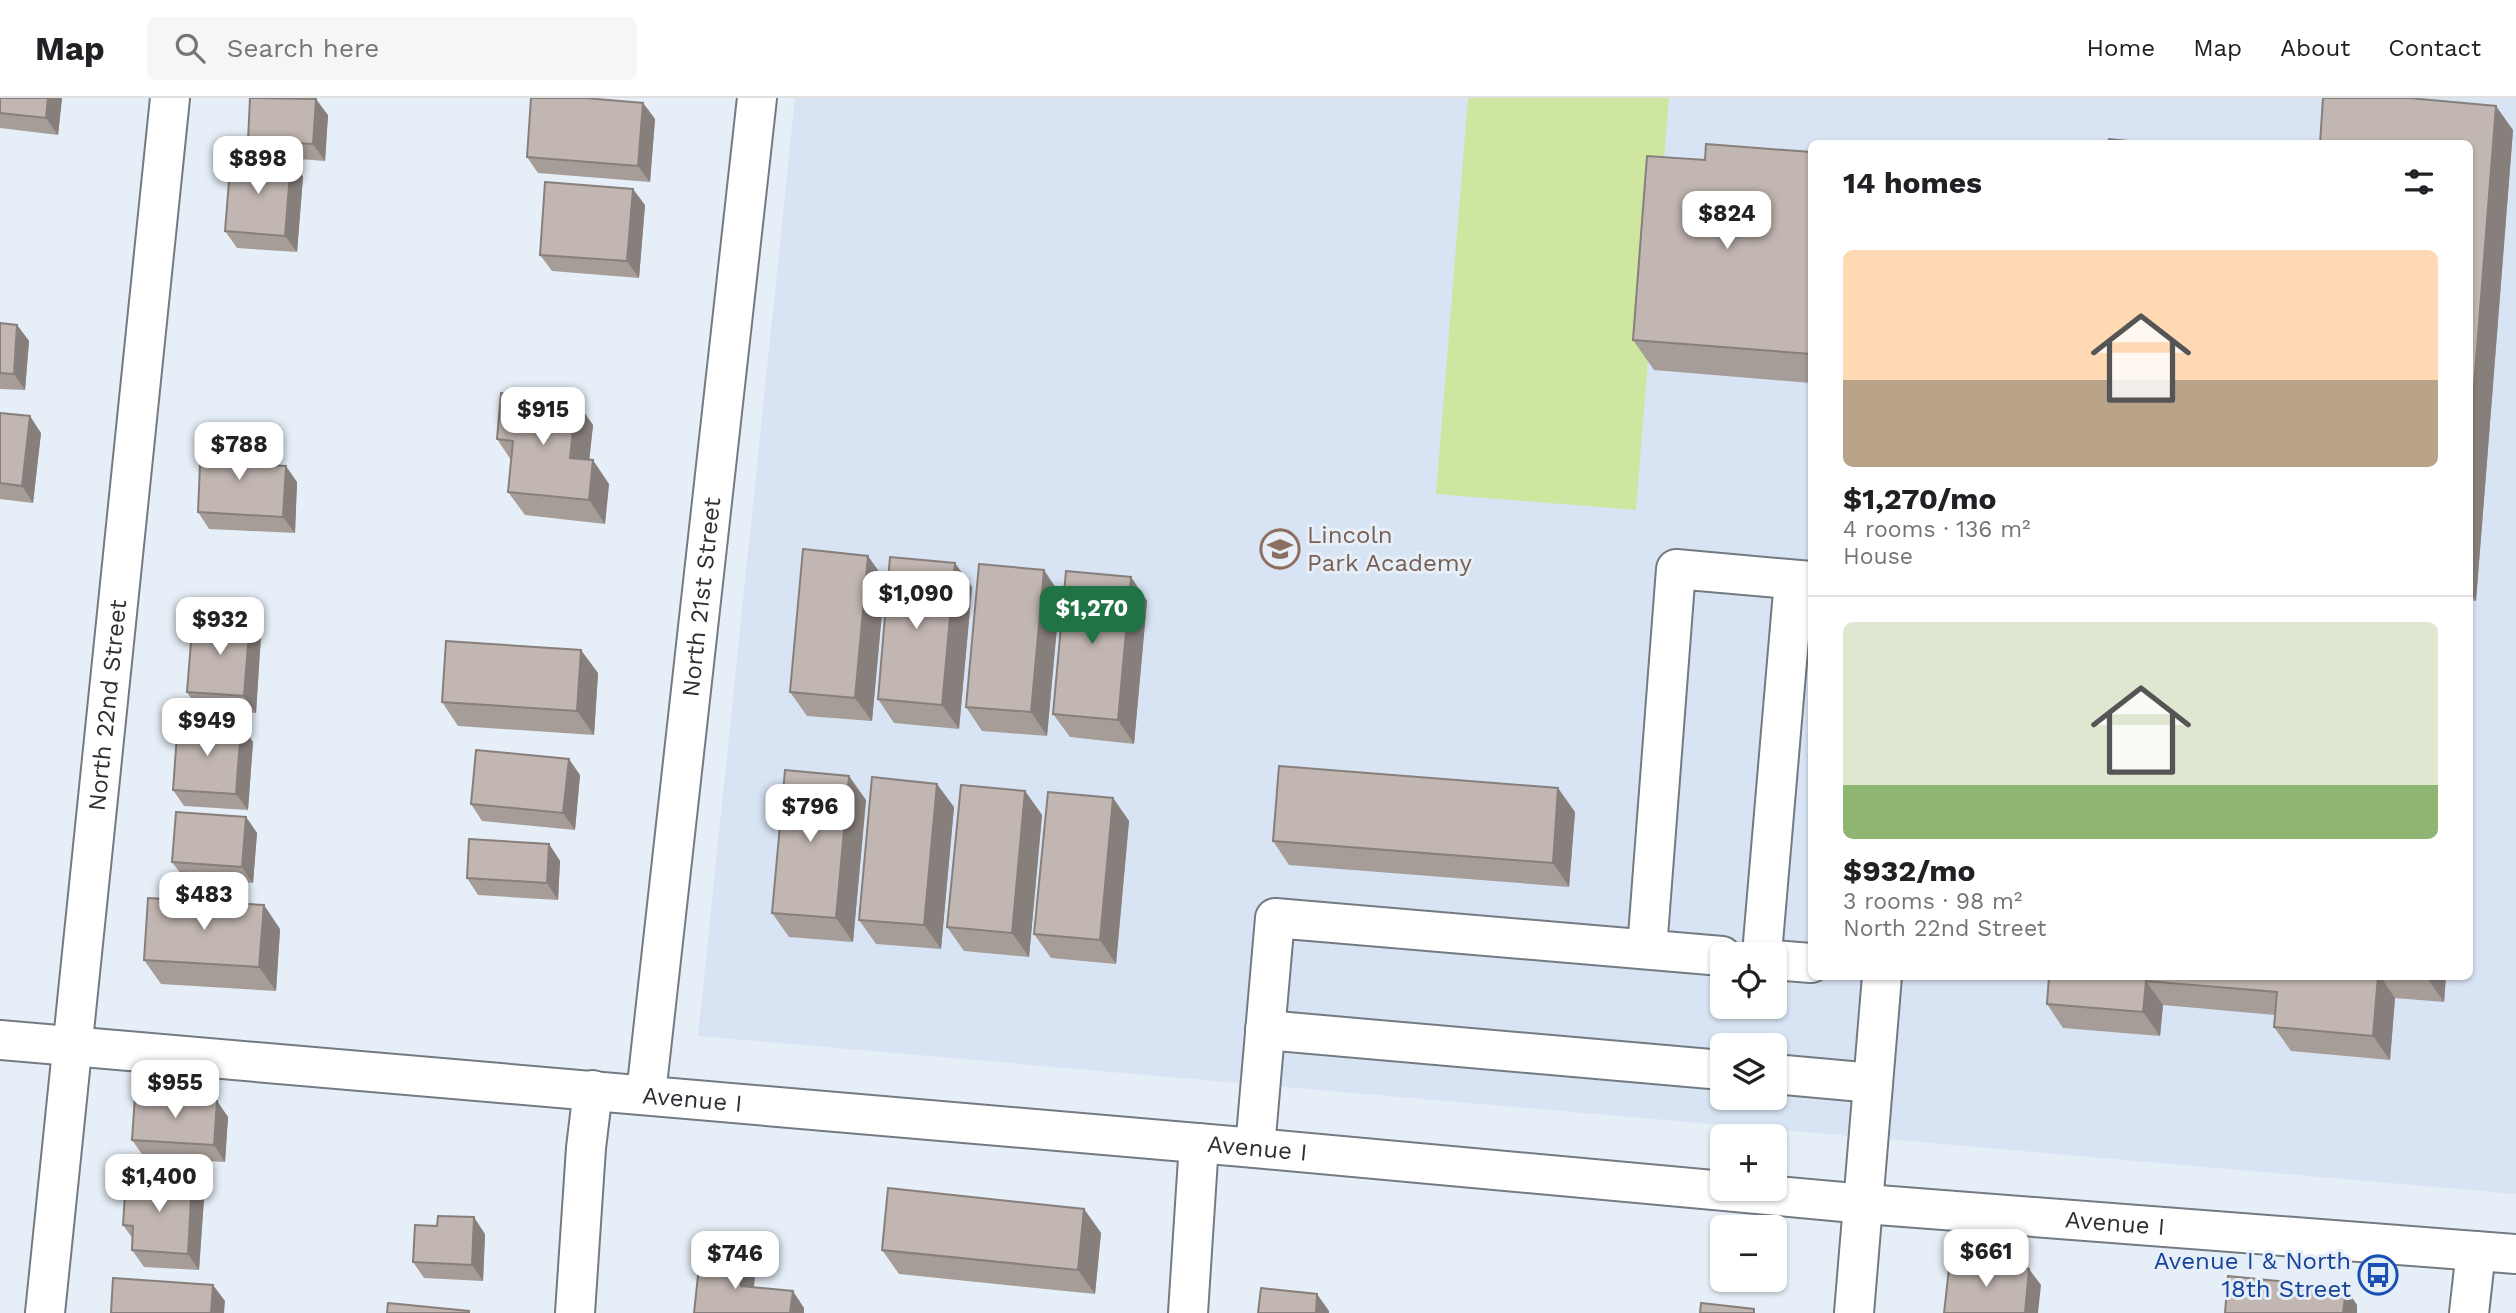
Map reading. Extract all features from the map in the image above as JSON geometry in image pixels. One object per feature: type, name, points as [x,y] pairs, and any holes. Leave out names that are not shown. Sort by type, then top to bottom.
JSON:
[{"type":"street","name":"North 22nd Street","points":[[45,1313],[170,98]]},
{"type":"street","name":"North 21st Street","points":[[646,1094],[757,98]]},
{"type":"street","points":[[1647,949],[1676,569],[1803,580],[1763,942]]},
{"type":"street","points":[[1255,1148],[1275,918],[1710,955]]},
{"type":"street","points":[[1787,961],[1808,963]]},
{"type":"street","points":[[1854,1313],[1882,980]]},
{"type":"street","points":[[1265,1030],[1710,1069]]},
{"type":"street","name":"Avenue I","points":[[0,1040],[646,1094],[1865,1204],[2516,1254]]},
{"type":"street","points":[[1787,1075],[1873,1083]]},
{"type":"street","points":[[575,1313],[586,1148],[593,1090]]},
{"type":"street","points":[[1188,1313],[1199,1143]]},
{"type":"street","points":[[2469,1313],[2476,1251]]},
{"type":"shaded area","name":"Lincoln Park Academy","points":[[795,98],[2516,98],[2516,1194],[1787,1131],[1787,1124],[1711,1124],[698,1036]]},
{"type":"green space","points":[[1468,98],[1669,98],[1636,510],[1436,494]]},
{"type":"building","points":[[0,98],[48,98],[46,118],[0,113]]},
{"type":"building","points":[[250,98],[316,99],[313,144],[248,140]]},
{"type":"building","points":[[531,98],[585,98],[643,103],[638,166],[527,157]]},
{"type":"building","points":[[2323,98],[2409,98],[2496,106],[2473,399],[2473,140],[2320,140]]},
{"type":"building","points":[[1706,144],[1808,152],[1808,354],[1633,340],[1647,156],[1705,160]]},
{"type":"building","points":[[231,156],[291,161],[285,236],[225,231]]},
{"type":"building","points":[[545,182],[633,189],[627,261],[540,255]]},
{"type":"building","points":[[0,323],[17,325],[14,374],[0,373]]},
{"type":"building","points":[[501,393],[576,401],[570,458],[593,460],[589,500],[508,492],[513,441],[497,439]]},
{"type":"building","points":[[0,413],[30,416],[22,486],[0,483]]},
{"type":"building","points":[[201,441],[250,444],[250,464],[286,466],[283,517],[198,512]]},
{"type":"building","points":[[803,549],[868,556],[855,698],[790,692]]},
{"type":"building","points":[[890,557],[955,563],[942,705],[878,699]]},
{"type":"building","points":[[979,564],[1044,570],[1031,712],[966,707]]},
{"type":"building","points":[[1066,571],[1131,577],[1118,720],[1053,714]]},
{"type":"building","points":[[202,615],[250,619],[244,696],[187,692],[191,642],[200,642]]},
{"type":"building","points":[[446,641],[581,650],[577,711],[442,702]]},
{"type":"building","points":[[178,721],[241,726],[236,794],[173,790]]},
{"type":"building","points":[[476,750],[569,759],[563,813],[471,804]]},
{"type":"building","points":[[1279,766],[1558,788],[1553,863],[1273,841]]},
{"type":"building","points":[[785,770],[849,776],[836,918],[772,913]]},
{"type":"building","points":[[872,777],[937,784],[924,925],[859,920]]},
{"type":"building","points":[[961,785],[1025,791],[1012,933],[947,927]]},
{"type":"building","points":[[1048,792],[1113,798],[1100,940],[1034,934]]},
{"type":"building","points":[[176,812],[246,817],[242,867],[172,862]]},
{"type":"building","points":[[469,839],[549,844],[547,883],[467,878]]},
{"type":"building","points":[[148,898],[264,905],[259,967],[144,960]]},
{"type":"building","points":[[2049,980],[2378,980],[2373,1036],[2274,1027],[2277,992],[2146,981],[2143,1012],[2047,1004]]},
{"type":"building","points":[[135,1096],[217,1101],[214,1145],[132,1140]]},
{"type":"building","points":[[126,1178],[192,1181],[188,1254],[132,1250],[133,1226],[123,1225]]},
{"type":"building","points":[[888,1188],[1084,1209],[1078,1270],[882,1250]]},
{"type":"building","points":[[438,1216],[474,1217],[472,1265],[413,1262],[415,1225],[437,1226]]},
{"type":"building","points":[[700,1257],[743,1262],[741,1286],[793,1291],[790,1313],[694,1313]]},
{"type":"building","points":[[1950,1260],[2029,1269],[2025,1313],[1944,1313]]},
{"type":"building","points":[[2228,1276],[2346,1288],[2343,1313],[2225,1313]]},
{"type":"building","points":[[113,1278],[213,1285],[211,1313],[111,1313]]},
{"type":"building","points":[[1261,1288],[1317,1294],[1316,1313],[1258,1313]]},
{"type":"building","points":[[388,1303],[469,1311],[469,1313],[387,1313]]},
{"type":"building","points":[[1701,1303],[1754,1309],[1754,1313],[1700,1313]]},
{"type":"place","name":"Lincoln Park Academy","points":[[1280,549]]},
{"type":"place","name":"Avenue I & North 18th Street","points":[[2378,1275]]}]
